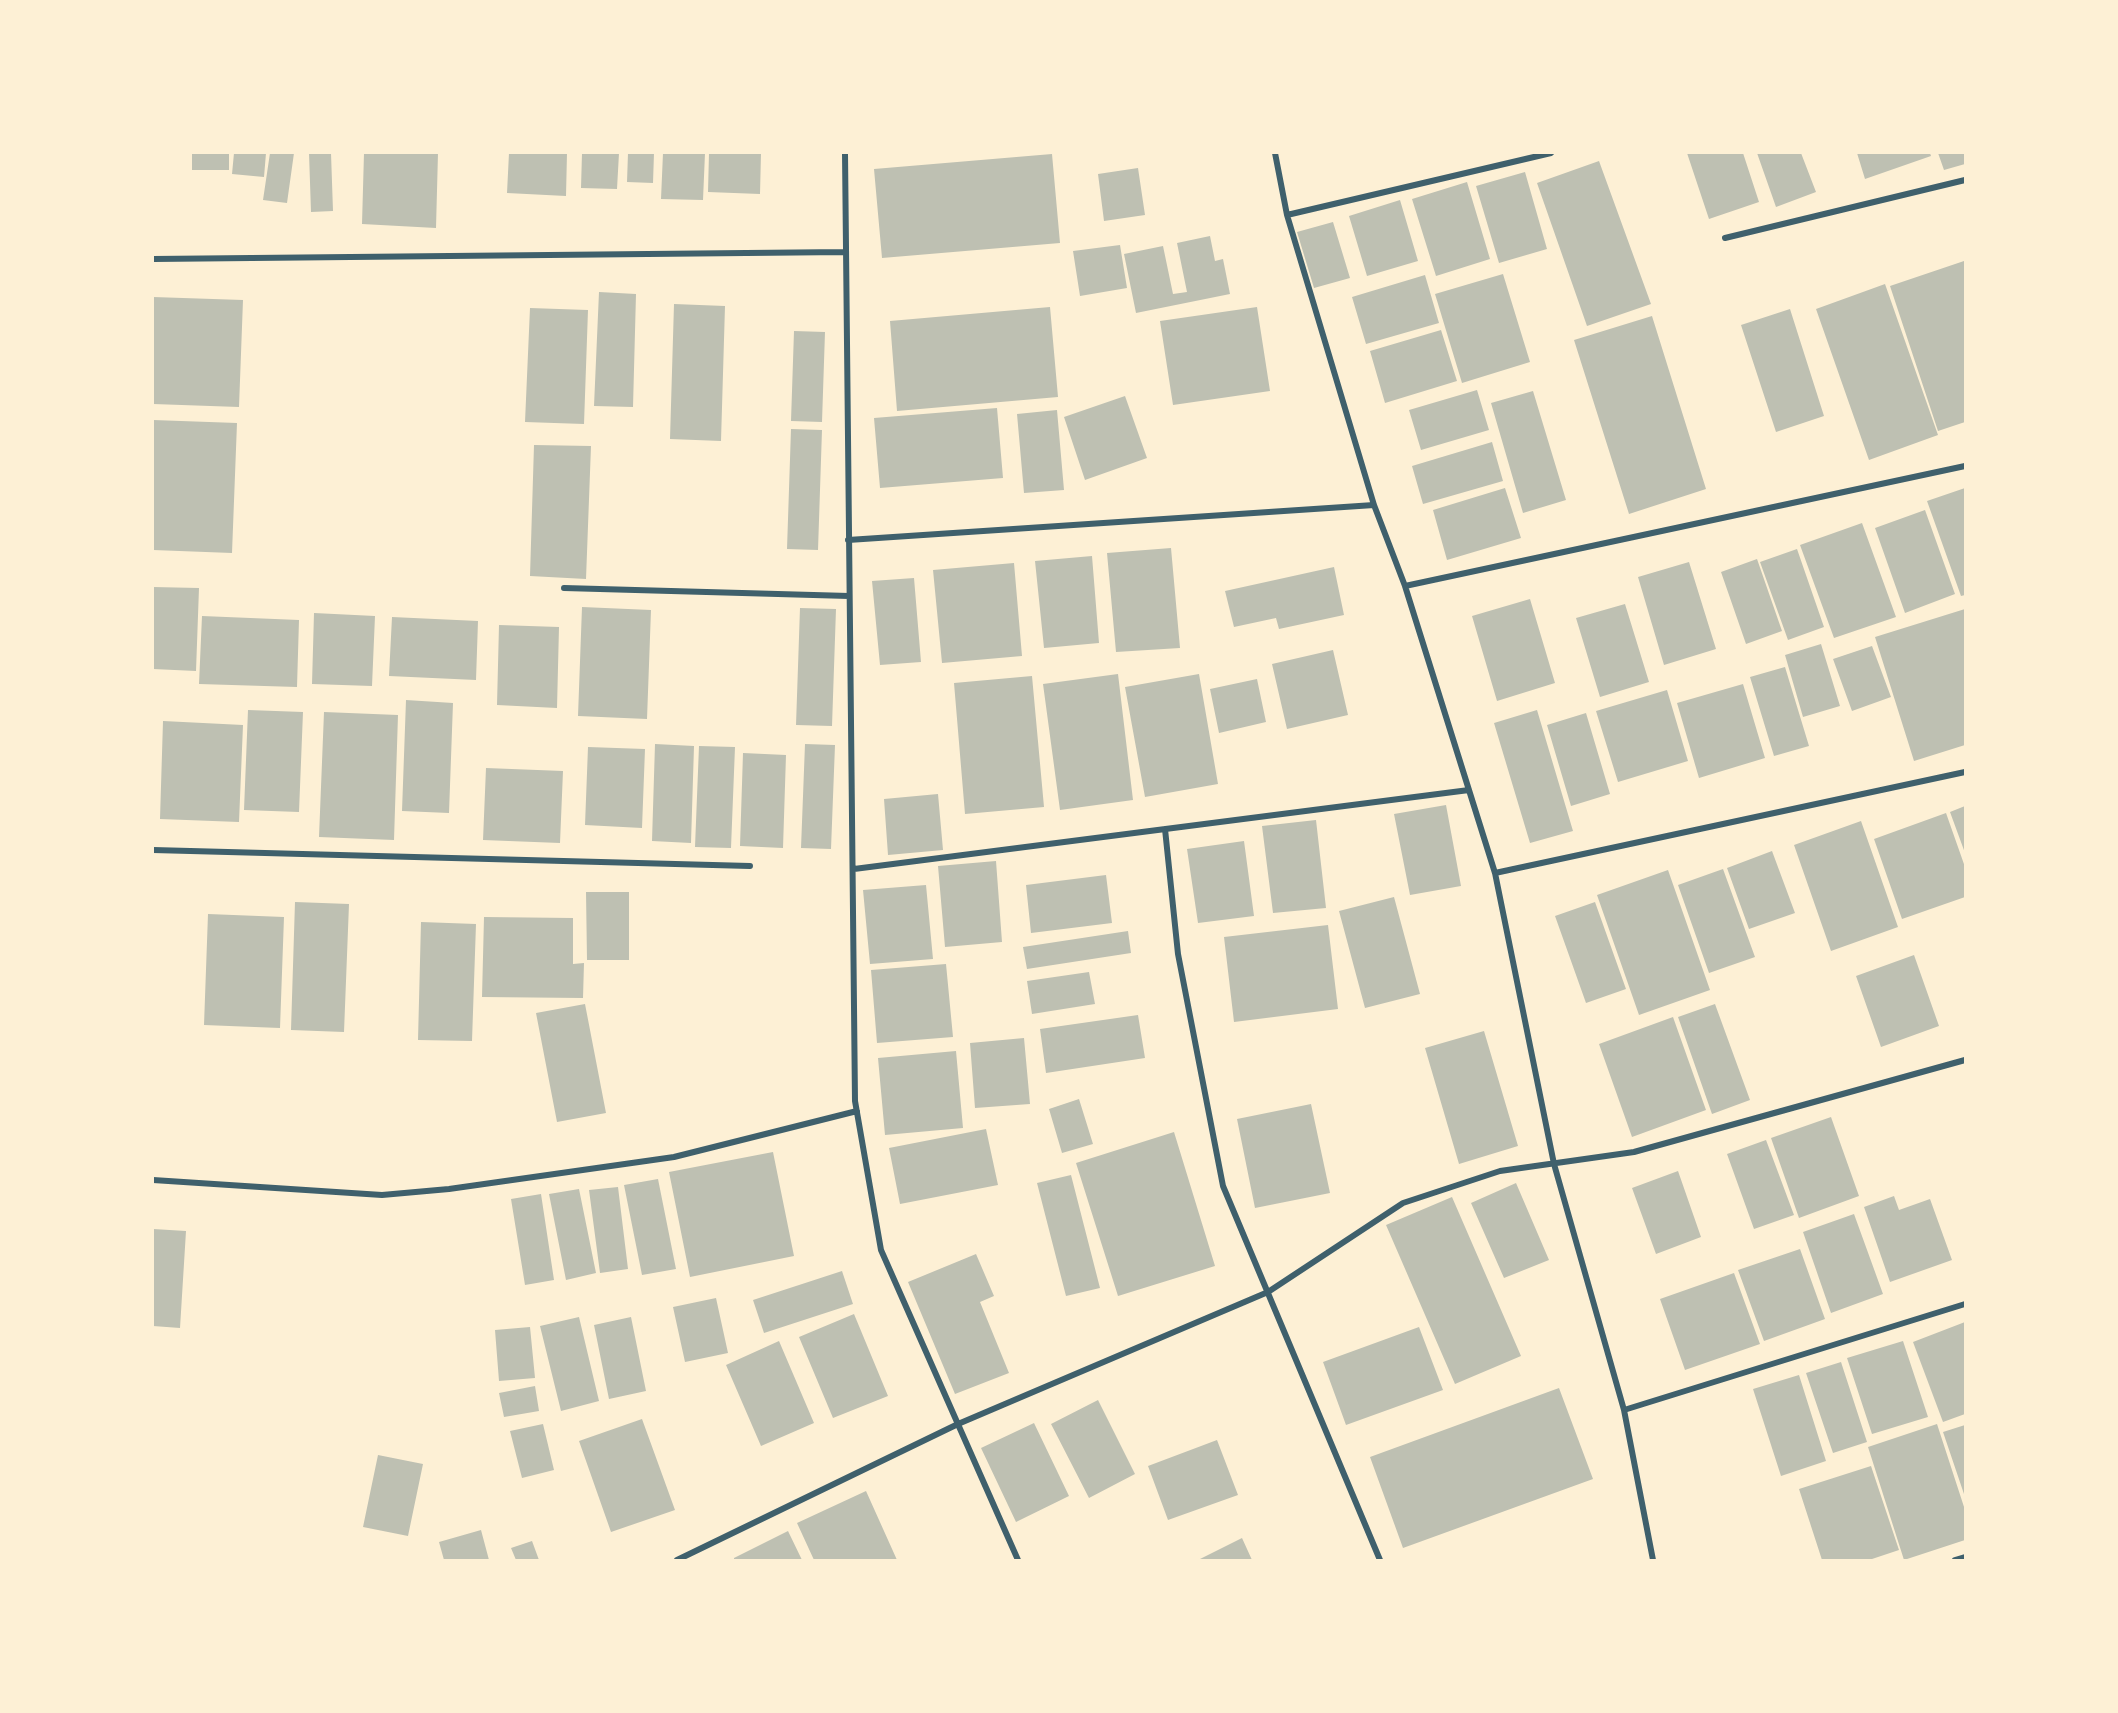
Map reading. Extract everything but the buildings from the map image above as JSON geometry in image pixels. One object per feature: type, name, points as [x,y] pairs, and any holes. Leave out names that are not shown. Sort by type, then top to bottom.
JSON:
[{"type":"street","points":[[845,153],[848,540],[857,1112],[881,1250],[1018,1560]]},
{"type":"street","points":[[1275,153],[1287,214],[1374,505],[1405,586],[1495,873],[1554,1164],[1624,1410],[1653,1560]]},
{"type":"street","points":[[1287,214],[1551,153]]},
{"type":"street","points":[[1725,238],[1965,180]]},
{"type":"street","points":[[153,259],[845,252]]},
{"type":"street","points":[[1405,586],[1965,466]]},
{"type":"street","points":[[848,540],[1374,505]]},
{"type":"street","points":[[564,588],[849,597]]},
{"type":"street","points":[[1495,873],[1965,772]]},
{"type":"street","points":[[854,869],[1469,790]]},
{"type":"street","points":[[1165,830],[1178,954],[1221,1175],[1380,1560]]},
{"type":"street","points":[[153,850],[750,866]]},
{"type":"street","points":[[677,1560],[958,1424],[1268,1292],[1402,1203],[1500,1171],[1634,1152],[1965,1060]]},
{"type":"street","points":[[153,1180],[382,1195],[449,1189],[674,1158],[857,1112]]},
{"type":"street","points":[[1624,1410],[1965,1304]]},
{"type":"street","points":[[1955,1560],[1965,1557]]}]
